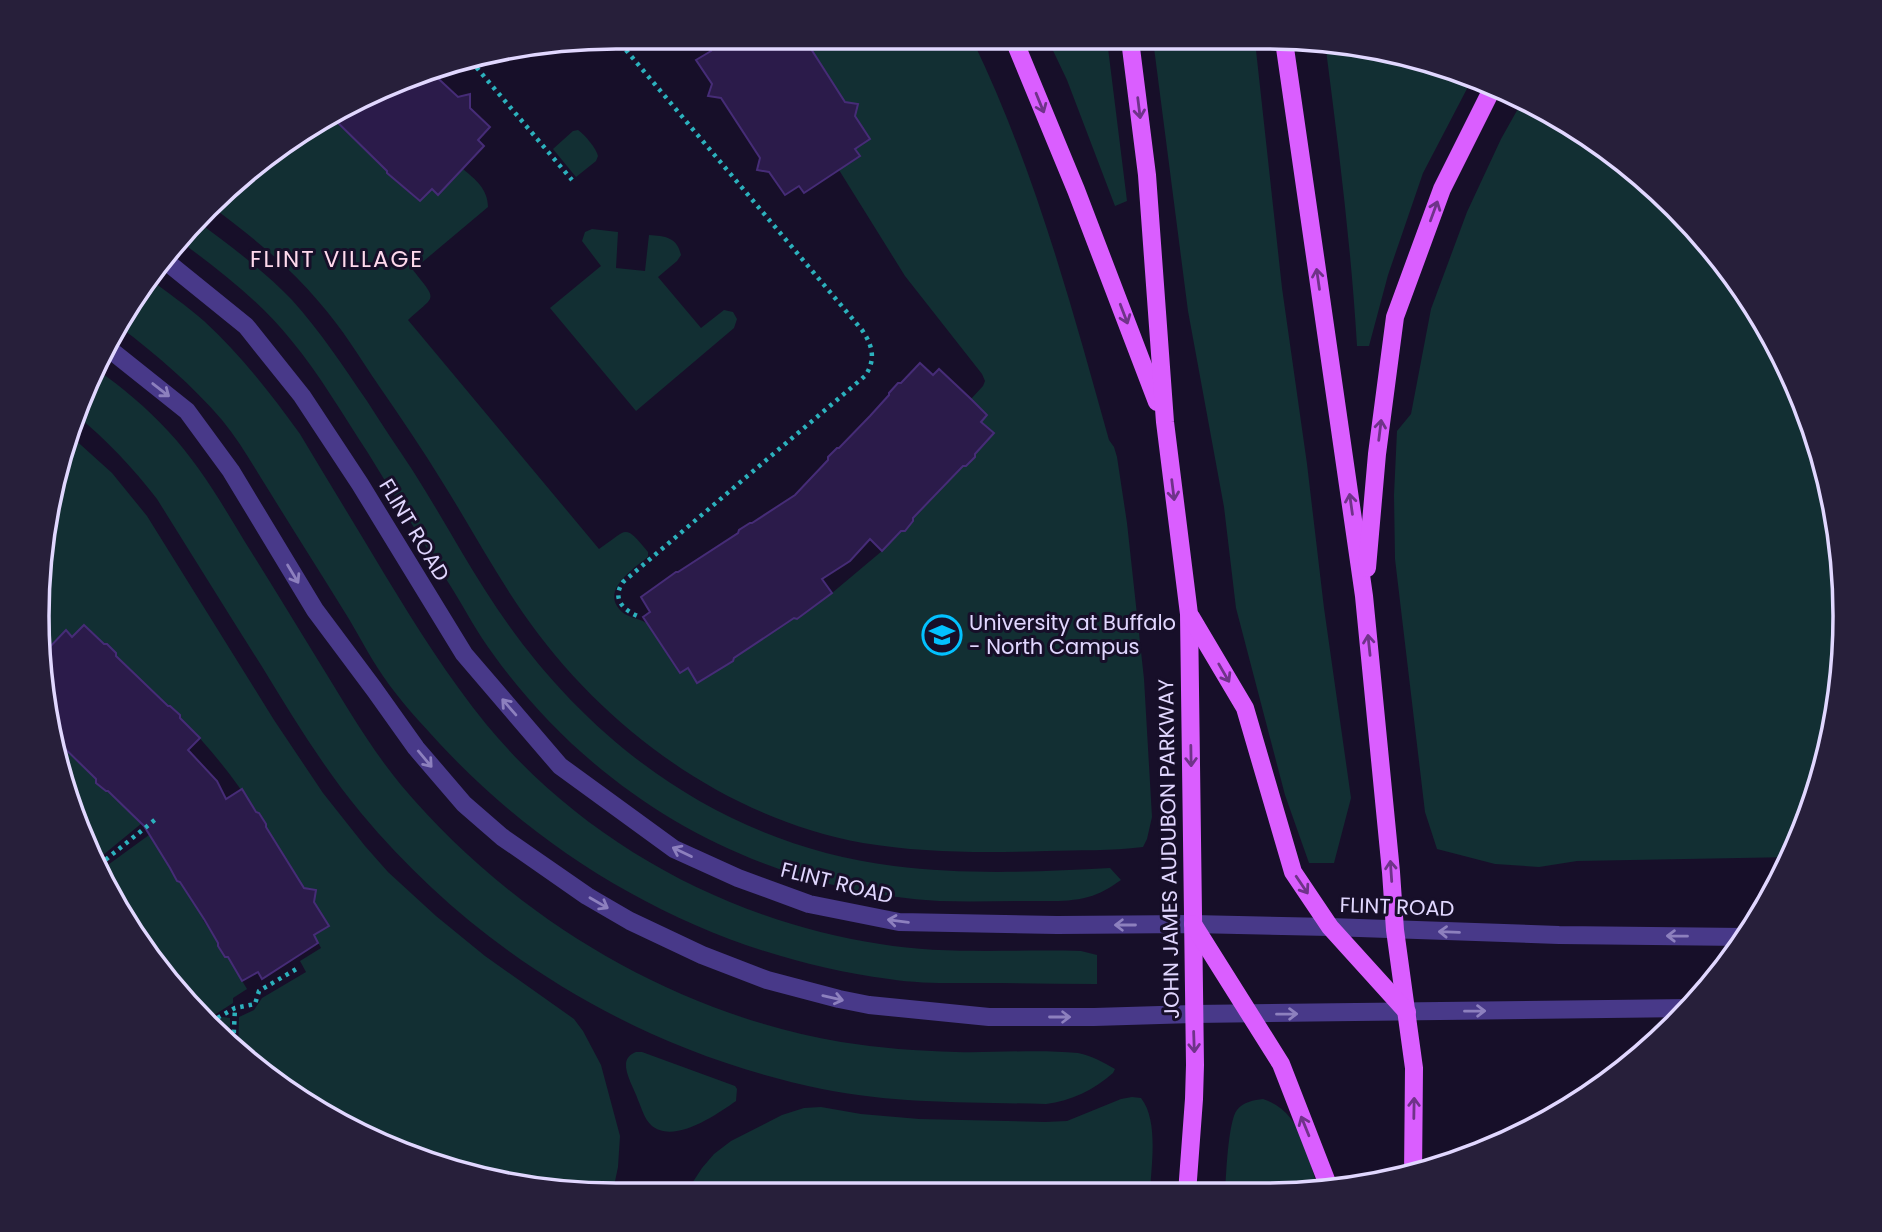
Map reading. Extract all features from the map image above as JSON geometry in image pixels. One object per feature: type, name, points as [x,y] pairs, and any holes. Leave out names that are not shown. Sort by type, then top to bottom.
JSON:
[{"type":"main road","points":[[1018,49],[1076,190],[1165,422]]},
{"type":"main road","points":[[1131,49],[1147,175],[1165,422]]},
{"type":"main road","points":[[1285,50],[1364,596],[1395,930],[1414,1068],[1413,1164]]},
{"type":"main road","points":[[1364,596],[1377,454],[1395,317],[1442,189],[1490,95]]},
{"type":"main road","name":"JOHN JAMES AUDUBON PARKWAY","points":[[1165,422],[1189,614],[1194,1099],[1188,1183]]},
{"type":"main road","points":[[1189,614],[1245,708],[1293,872],[1330,927],[1407,1012]]},
{"type":"main road","points":[[1193,925],[1281,1064],[1327,1179]]},
{"type":"street","name":"FLINT ROAD","points":[[171,265],[246,326],[302,396],[360,484],[464,654],[560,766],[674,849],[737,878],[809,904],[899,922],[1330,927],[1559,935],[1733,937]]},
{"type":"street","points":[[114,353],[187,411],[231,471],[315,610],[416,748],[464,804],[502,837],[587,896],[629,920],[702,955],[768,980],[849,1001],[989,1017],[1675,1008]]},
{"type":"path","points":[[625,49],[862,330],[872,348],[872,365],[865,376],[623,582],[618,589],[619,601],[629,613],[639,617]]},
{"type":"path","points":[[476,67],[572,180]]},
{"type":"path","points":[[104,861],[156,819]]},
{"type":"path","points":[[217,1019],[235,1008],[255,1004],[259,990],[298,968]]},
{"type":"path","points":[[234,1034],[235,1008]]},
{"type":"green space","points":[[811,49],[977,49],[1014,137],[1050,236],[1109,440],[1117,457],[1144,679],[1152,817],[1143,847],[977,852],[908,849],[863,843],[812,831],[763,813],[716,789],[671,761],[629,729],[590,694],[555,655],[512,597],[428,458],[335,322],[283,264],[219,212],[271,166],[337,123],[387,174],[419,201],[432,189],[438,195],[463,169],[476,181],[486,195],[488,207],[413,270],[427,288],[430,297],[408,320],[599,549],[625,532],[634,536],[648,552],[648,557],[627,574],[616,589],[616,604],[625,614],[646,623],[680,673],[688,668],[697,683],[794,618],[798,619],[882,551],[905,530],[913,518],[963,466],[975,457],[994,433],[981,422],[987,415],[971,399],[983,386],[985,381],[982,374],[905,276],[839,170],[860,157],[855,149],[870,139]]},
{"type":"green space","points":[[1052,49],[1108,49],[1127,201],[1115,206],[1067,80]]},
{"type":"green space","points":[[1154,49],[1256,49],[1282,288],[1351,798],[1334,863],[1309,863],[1285,795],[1236,608],[1224,507],[1188,311]]},
{"type":"green space","points":[[1326,53],[1413,68],[1468,86],[1423,173],[1388,275],[1369,346],[1357,346]]},
{"type":"green space","points":[[1518,108],[1581,145],[1640,190],[1667,215],[1716,271],[1757,333],[1790,399],[1814,469],[1822,505],[1832,579],[1833,616],[1828,690],[1814,763],[1779,857],[1577,861],[1539,867],[1495,864],[1437,849],[1425,812],[1395,559],[1397,431],[1411,414],[1431,309],[1467,212]]},
{"type":"green space","points":[[578,130],[590,142],[598,156],[596,161],[576,177],[553,149],[573,131]]},
{"type":"green space","points":[[204,226],[271,279],[302,312],[367,401],[485,590],[522,643],[563,692],[609,736],[658,775],[712,808],[769,834],[830,854],[894,866],[948,871],[1110,868],[1121,880],[1092,896],[1060,901],[939,901],[872,893],[808,878],[746,857],[688,828],[633,793],[582,753],[535,706],[493,654],[322,381],[279,326],[224,275],[187,246]]},
{"type":"green space","points":[[592,229],[618,232],[616,268],[645,271],[649,235],[670,239],[677,244],[681,255],[658,277],[701,328],[724,310],[733,312],[737,319],[734,328],[636,411],[550,308],[601,266],[582,241],[585,232]]},
{"type":"green space","points":[[157,284],[218,334],[278,404],[300,434],[421,632],[486,724],[525,766],[567,805],[613,839],[663,870],[768,917],[824,933],[905,947],[955,951],[1081,951],[1097,955],[1097,984],[924,982],[825,968],[763,951],[703,928],[644,900],[588,868],[535,831],[486,789],[403,703],[378,668],[229,429],[211,407],[161,360],[125,331]]},
{"type":"green space","points":[[103,374],[152,414],[200,471],[356,722],[401,785],[445,832],[492,876],[544,916],[598,952],[656,982],[716,1008],[778,1028],[841,1042],[898,1049],[1078,1053],[1111,1066],[1115,1069],[1113,1073],[1082,1094],[1046,1104],[905,1100],[850,1094],[755,1072],[690,1050],[628,1023],[568,990],[511,953],[457,910],[407,864],[361,813],[296,722],[157,499],[139,476],[84,422]]},
{"type":"green space","points":[[77,441],[112,473],[147,516],[274,720],[323,793],[365,846],[388,872],[436,916],[485,956],[574,1019],[583,1031],[601,1065],[620,1136],[615,1183],[579,1182],[505,1172],[469,1164],[399,1140],[332,1107],[271,1066],[238,1039],[239,1017],[254,1010],[262,998],[306,972],[300,961],[321,948],[314,935],[314,899],[308,888],[304,888],[259,814],[221,763],[179,715],[84,625],[72,637],[66,631],[50,647],[50,579],[54,542],[68,469]]},
{"type":"green space","points":[[65,748],[96,779],[96,783],[142,823],[102,856],[79,798]]},
{"type":"green space","points":[[149,835],[195,905],[218,910],[203,920],[247,989],[233,998],[233,1003],[214,1015],[166,961],[125,900],[107,866]]},
{"type":"green space","points":[[223,1017],[230,1018],[230,1031],[219,1020]]},
{"type":"green space","points":[[636,1052],[735,1086],[736,1101],[694,1126],[671,1132],[660,1130],[647,1119],[627,1072],[627,1059]]},
{"type":"green space","points":[[1141,1098],[1147,1108],[1153,1144],[1151,1183],[692,1183],[714,1154],[731,1141],[782,1115],[804,1108],[821,1107],[919,1119],[1045,1122],[1067,1121],[1121,1099]]},
{"type":"green space","points":[[1263,1099],[1287,1114],[1302,1137],[1316,1181],[1226,1183],[1231,1125],[1237,1110],[1252,1101]]},
{"type":"building","points":[[710,49],[811,49],[845,102],[858,104],[855,116],[870,139],[855,149],[860,156],[804,193],[799,186],[785,195],[769,172],[757,170],[760,158],[721,98],[708,96],[712,84],[696,60],[711,51]]},
{"type":"building","points":[[438,78],[458,97],[470,94],[470,108],[490,127],[478,140],[484,146],[438,195],[432,189],[420,201],[337,122],[365,107]]},
{"type":"building","points":[[920,363],[933,375],[939,369],[971,399],[987,415],[981,422],[994,433],[975,457],[913,518],[905,531],[901,531],[882,551],[870,539],[850,561],[822,579],[832,593],[797,619],[794,618],[697,683],[688,668],[680,673],[643,617],[650,612],[641,597],[795,495],[898,383]]},
{"type":"building","points":[[84,625],[180,715],[200,738],[188,750],[217,781],[226,799],[242,789],[304,888],[316,890],[314,902],[329,926],[314,935],[318,943],[262,979],[258,972],[242,981],[144,826],[96,783],[96,779],[65,748],[54,690],[50,647],[66,630],[72,637]]},
{"type":"place","name":"University at Buffalo - North Campus","points":[[942,635]]},
{"type":"district","name":"FLINT VILLAGE","points":[[337,259]]}]
